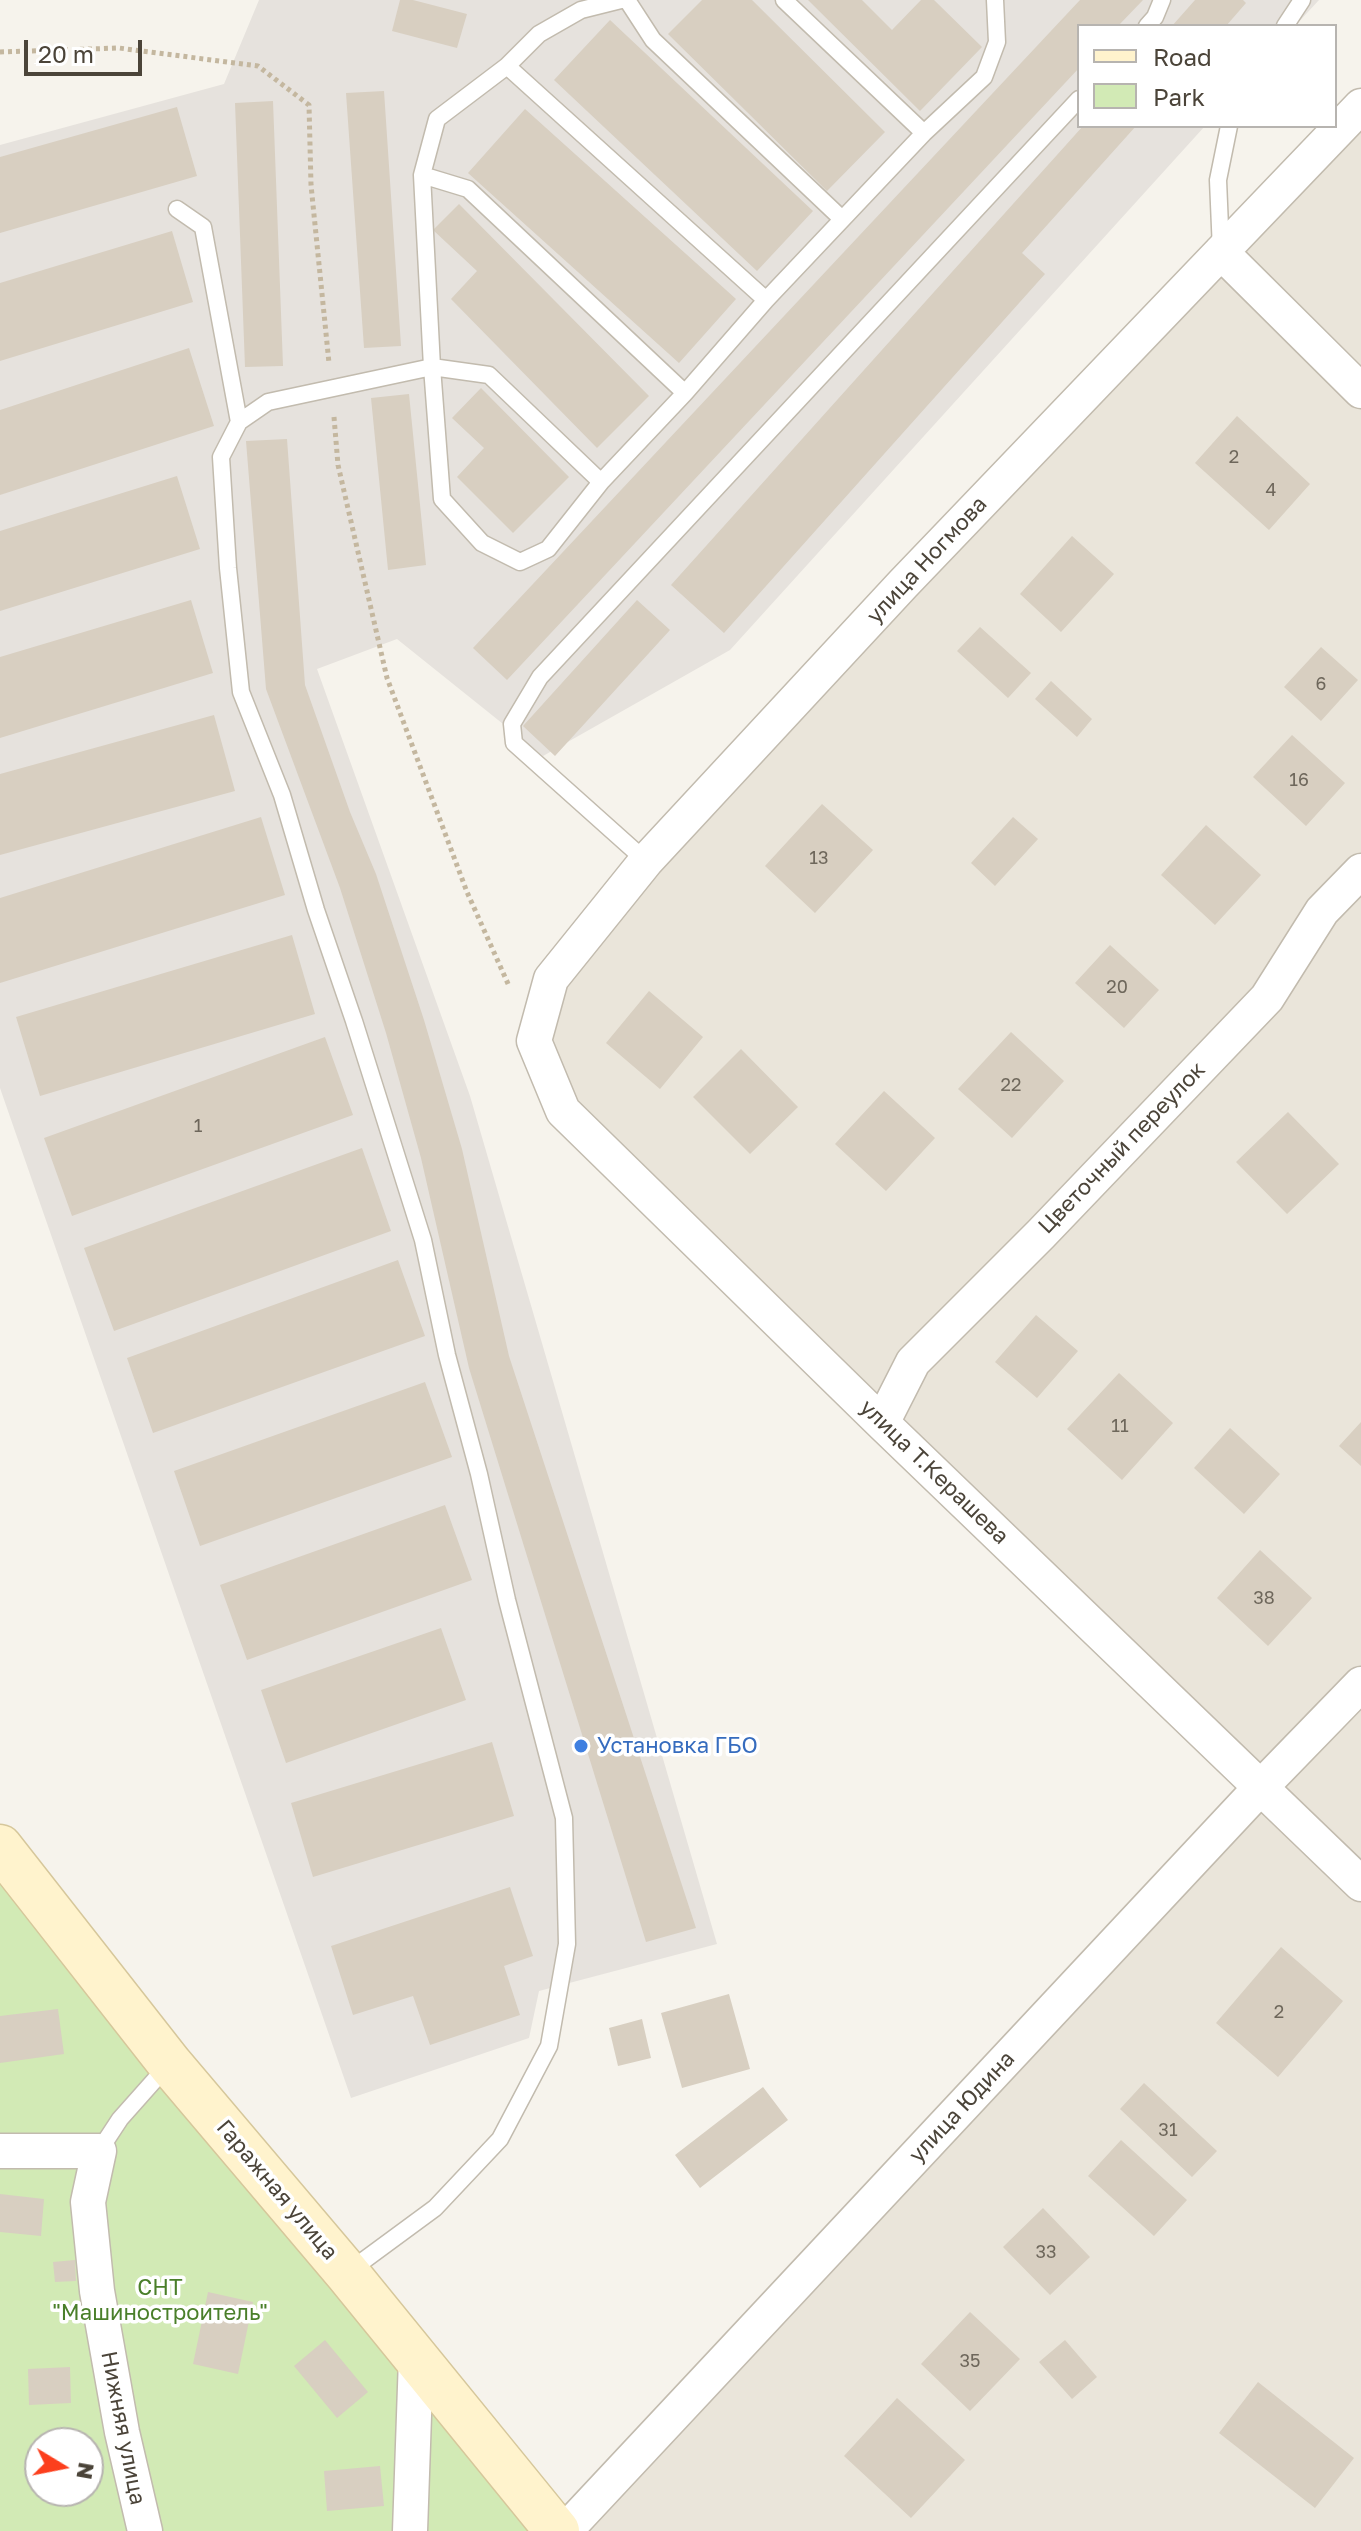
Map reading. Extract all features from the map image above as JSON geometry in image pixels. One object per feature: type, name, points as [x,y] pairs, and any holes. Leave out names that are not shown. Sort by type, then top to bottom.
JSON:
[{"type":"street","name":"улица Ногмова","points":[[534,1041],[551,979],[646,861],[892,596],[1361,106]]},
{"type":"street","points":[[1221,252],[1361,391]]},
{"type":"street","name":"Цветочный переулок","points":[[882,1423],[913,1362],[1041,1234],[1267,998],[1322,911],[1361,871]]},
{"type":"street","name":"улица Т.Керашева","points":[[534,1041],[563,1111],[1361,1884]]},
{"type":"street","name":"улица Юдина","points":[[565,2531],[1361,1684]]},
{"type":"street","name":"Гаражная улица","points":[[7,1867],[347,2273],[557,2531]]},
{"type":"street","points":[[0,2151],[99,2151]]},
{"type":"street","name":"Нижняя улица","points":[[99,2151],[88,2202],[97,2291],[122,2432],[145,2531]]},
{"type":"street","points":[[410,2531],[416,2358]]},
{"type":"lane","points":[[621,0],[581,10],[539,34],[507,66],[437,119],[422,175],[442,499],[482,543],[520,562],[548,549],[601,482],[685,393],[766,300],[924,133],[984,77],[997,42],[995,0]]},
{"type":"lane","points":[[627,0],[653,40],[842,219]]},
{"type":"lane","points":[[784,0],[924,133]]},
{"type":"lane","points":[[1149,24],[1162,0]]},
{"type":"lane","points":[[1286,24],[1302,0]]},
{"type":"lane","points":[[507,66],[766,300]]},
{"type":"lane","points":[[646,861],[514,743],[512,724],[540,677],[1077,101]]},
{"type":"lane","points":[[1221,252],[1218,180],[1229,128]]},
{"type":"lane","points":[[422,175],[468,189],[685,393]]},
{"type":"lane","points":[[177,209],[203,227],[239,422]]},
{"type":"lane","points":[[347,2273],[435,2208],[500,2139],[549,2046],[567,1944],[564,1818],[447,1355],[423,1240],[282,795],[241,692],[228,568],[221,457],[239,422],[268,402],[432,367],[489,375],[601,482]]},
{"type":"lane","name":"Нижняя улица","points":[[99,2151],[120,2119],[170,2064]]},
{"type":"path","points":[[0,52],[119,48],[258,66],[309,105],[311,185],[338,465],[387,678],[467,892],[534,1041]]},
{"type":"shaded area","points":[[259,0],[1319,0],[1297,24],[1077,24],[1077,128],[1203,128],[730,650],[543,756],[397,639],[317,669],[470,1096],[717,1944],[539,1991],[529,2038],[351,2098],[0,1088],[0,145],[224,84]]},
{"type":"shaded area","points":[[1361,106],[1361,2531],[565,2531],[1260,1787],[563,1111],[534,1041],[551,979]]},
{"type":"green space","name":"СНТ \"Машиностроитель\"","points":[[0,1847],[557,2531],[0,2531]]},
{"type":"building","points":[[400,0],[413,0],[467,14],[457,48],[392,31]]},
{"type":"building","points":[[702,0],[752,0],[885,132],[827,191],[668,34]]},
{"type":"building","points":[[808,0],[862,0],[892,30],[921,0],[934,0],[982,47],[920,111]]},
{"type":"building","points":[[1080,0],[1143,0],[1120,24],[1077,24],[1077,70],[507,680],[473,648]]},
{"type":"building","points":[[1195,0],[1243,0],[1246,3],[1228,24],[1174,24]]},
{"type":"building","points":[[610,20],[813,211],[757,271],[554,80]]},
{"type":"building","points":[[384,91],[401,346],[364,348],[346,93]]},
{"type":"building","points":[[273,101],[283,366],[245,367],[235,103]]},
{"type":"building","points":[[177,107],[197,176],[0,233],[0,157]]},
{"type":"building","points":[[525,109],[736,299],[679,363],[468,173]]},
{"type":"building","points":[[1081,128],[1134,128],[1022,253],[1045,274],[724,633],[671,585]]},
{"type":"building","points":[[459,204],[649,396],[597,448],[451,299],[477,271],[433,230]]},
{"type":"building","points":[[172,231],[193,302],[0,361],[0,283]]},
{"type":"building","points":[[189,348],[214,426],[0,495],[0,410]]},
{"type":"building","points":[[481,388],[569,477],[513,533],[457,477],[484,448],[452,418]]},
{"type":"building","points":[[409,394],[426,565],[388,570],[371,398]]},
{"type":"building","points":[[1237,416],[1310,484],[1269,530],[1195,463]]},
{"type":"building","points":[[287,439],[305,685],[350,812],[376,874],[424,1020],[462,1149],[509,1356],[696,1928],[646,1942],[469,1368],[421,1158],[386,1033],[340,888],[266,689],[246,441]]},
{"type":"building","points":[[177,476],[200,549],[0,611],[0,531]]},
{"type":"building","points":[[1072,536],[1114,574],[1061,632],[1020,594]]},
{"type":"building","points":[[191,600],[213,673],[0,738],[0,657]]},
{"type":"building","points":[[637,600],[670,630],[555,756],[523,726]]},
{"type":"building","points":[[980,627],[1031,673],[1008,698],[957,651]]},
{"type":"building","points":[[1321,647],[1358,680],[1321,721],[1284,687]]},
{"type":"building","points":[[1051,681],[1092,719],[1077,737],[1035,699]]},
{"type":"building","points":[[214,715],[235,791],[0,855],[0,774]]},
{"type":"building","points":[[1292,735],[1345,783],[1306,826],[1253,777]]},
{"type":"building","points":[[822,804],[873,850],[815,913],[765,866]]},
{"type":"building","points":[[261,817],[285,895],[0,983],[0,898]]},
{"type":"building","points":[[1013,817],[1038,839],[995,886],[971,863]]},
{"type":"building","points":[[1206,825],[1261,875],[1215,925],[1161,875]]},
{"type":"building","points":[[292,935],[315,1014],[40,1096],[16,1017]]},
{"type":"building","points":[[1110,945],[1159,990],[1124,1028],[1075,983]]},
{"type":"building","points":[[649,991],[703,1037],[660,1089],[606,1043]]},
{"type":"building","points":[[1011,1032],[1064,1081],[1012,1138],[958,1089]]},
{"type":"building","points":[[325,1037],[353,1115],[72,1216],[44,1138]]},
{"type":"building","points":[[741,1049],[798,1107],[750,1154],[693,1097]]},
{"type":"building","points":[[884,1091],[935,1138],[886,1191],[835,1144]]},
{"type":"building","points":[[1288,1112],[1339,1164],[1287,1214],[1236,1162]]},
{"type":"building","points":[[362,1148],[391,1231],[114,1331],[84,1248]]},
{"type":"building","points":[[398,1260],[425,1336],[153,1433],[127,1358]]},
{"type":"building","points":[[1036,1315],[1078,1351],[1037,1398],[995,1362]]},
{"type":"building","points":[[1119,1373],[1173,1423],[1122,1480],[1067,1429]]},
{"type":"building","points":[[425,1382],[452,1457],[200,1546],[174,1471]]},
{"type":"building","points":[[1361,1422],[1361,1466],[1339,1446]]},
{"type":"building","points":[[1230,1428],[1280,1474],[1244,1514],[1194,1468]]},
{"type":"building","points":[[445,1505],[472,1580],[247,1660],[220,1585]]},
{"type":"building","points":[[1260,1550],[1312,1598],[1268,1646],[1217,1598]]},
{"type":"building","points":[[441,1628],[466,1700],[286,1763],[261,1690]]},
{"type":"building","points":[[492,1742],[514,1816],[313,1877],[291,1803]]},
{"type":"building","points":[[510,1887],[533,1956],[504,1966],[520,2015],[430,2045],[413,1996],[353,2015],[331,1946]]},
{"type":"building","points":[[1281,1947],[1343,2001],[1278,2077],[1216,2023]]},
{"type":"building","points":[[729,1994],[750,2069],[682,2088],[661,2013]]},
{"type":"building","points":[[58,2009],[64,2054],[0,2063],[0,2016]]},
{"type":"building","points":[[642,2019],[651,2058],[618,2066],[609,2028]]},
{"type":"building","points":[[1144,2083],[1217,2151],[1192,2177],[1120,2109]]},
{"type":"building","points":[[763,2087],[788,2120],[700,2188],[675,2155]]},
{"type":"building","points":[[1121,2140],[1187,2200],[1154,2236],[1088,2176]]},
{"type":"building","points":[[0,2194],[44,2199],[41,2236],[0,2232]]},
{"type":"building","points":[[1043,2208],[1090,2257],[1050,2295],[1003,2247]]},
{"type":"building","points":[[75,2260],[76,2281],[55,2282],[53,2262]]},
{"type":"building","points":[[208,2292],[253,2302],[238,2374],[193,2364]]},
{"type":"building","points":[[970,2312],[1020,2359],[970,2411],[921,2364]]},
{"type":"building","points":[[325,2340],[368,2392],[337,2418],[294,2366]]},
{"type":"building","points":[[1065,2340],[1097,2377],[1072,2399],[1039,2362]]},
{"type":"building","points":[[70,2367],[71,2403],[29,2405],[28,2369]]},
{"type":"building","points":[[1258,2382],[1354,2458],[1315,2508],[1219,2433]]},
{"type":"building","points":[[897,2398],[965,2460],[911,2518],[844,2456]]},
{"type":"building","points":[[380,2466],[384,2506],[327,2511],[324,2471]]},
{"type":"place","name":"Установка ГБО","points":[[581,1746]]}]
